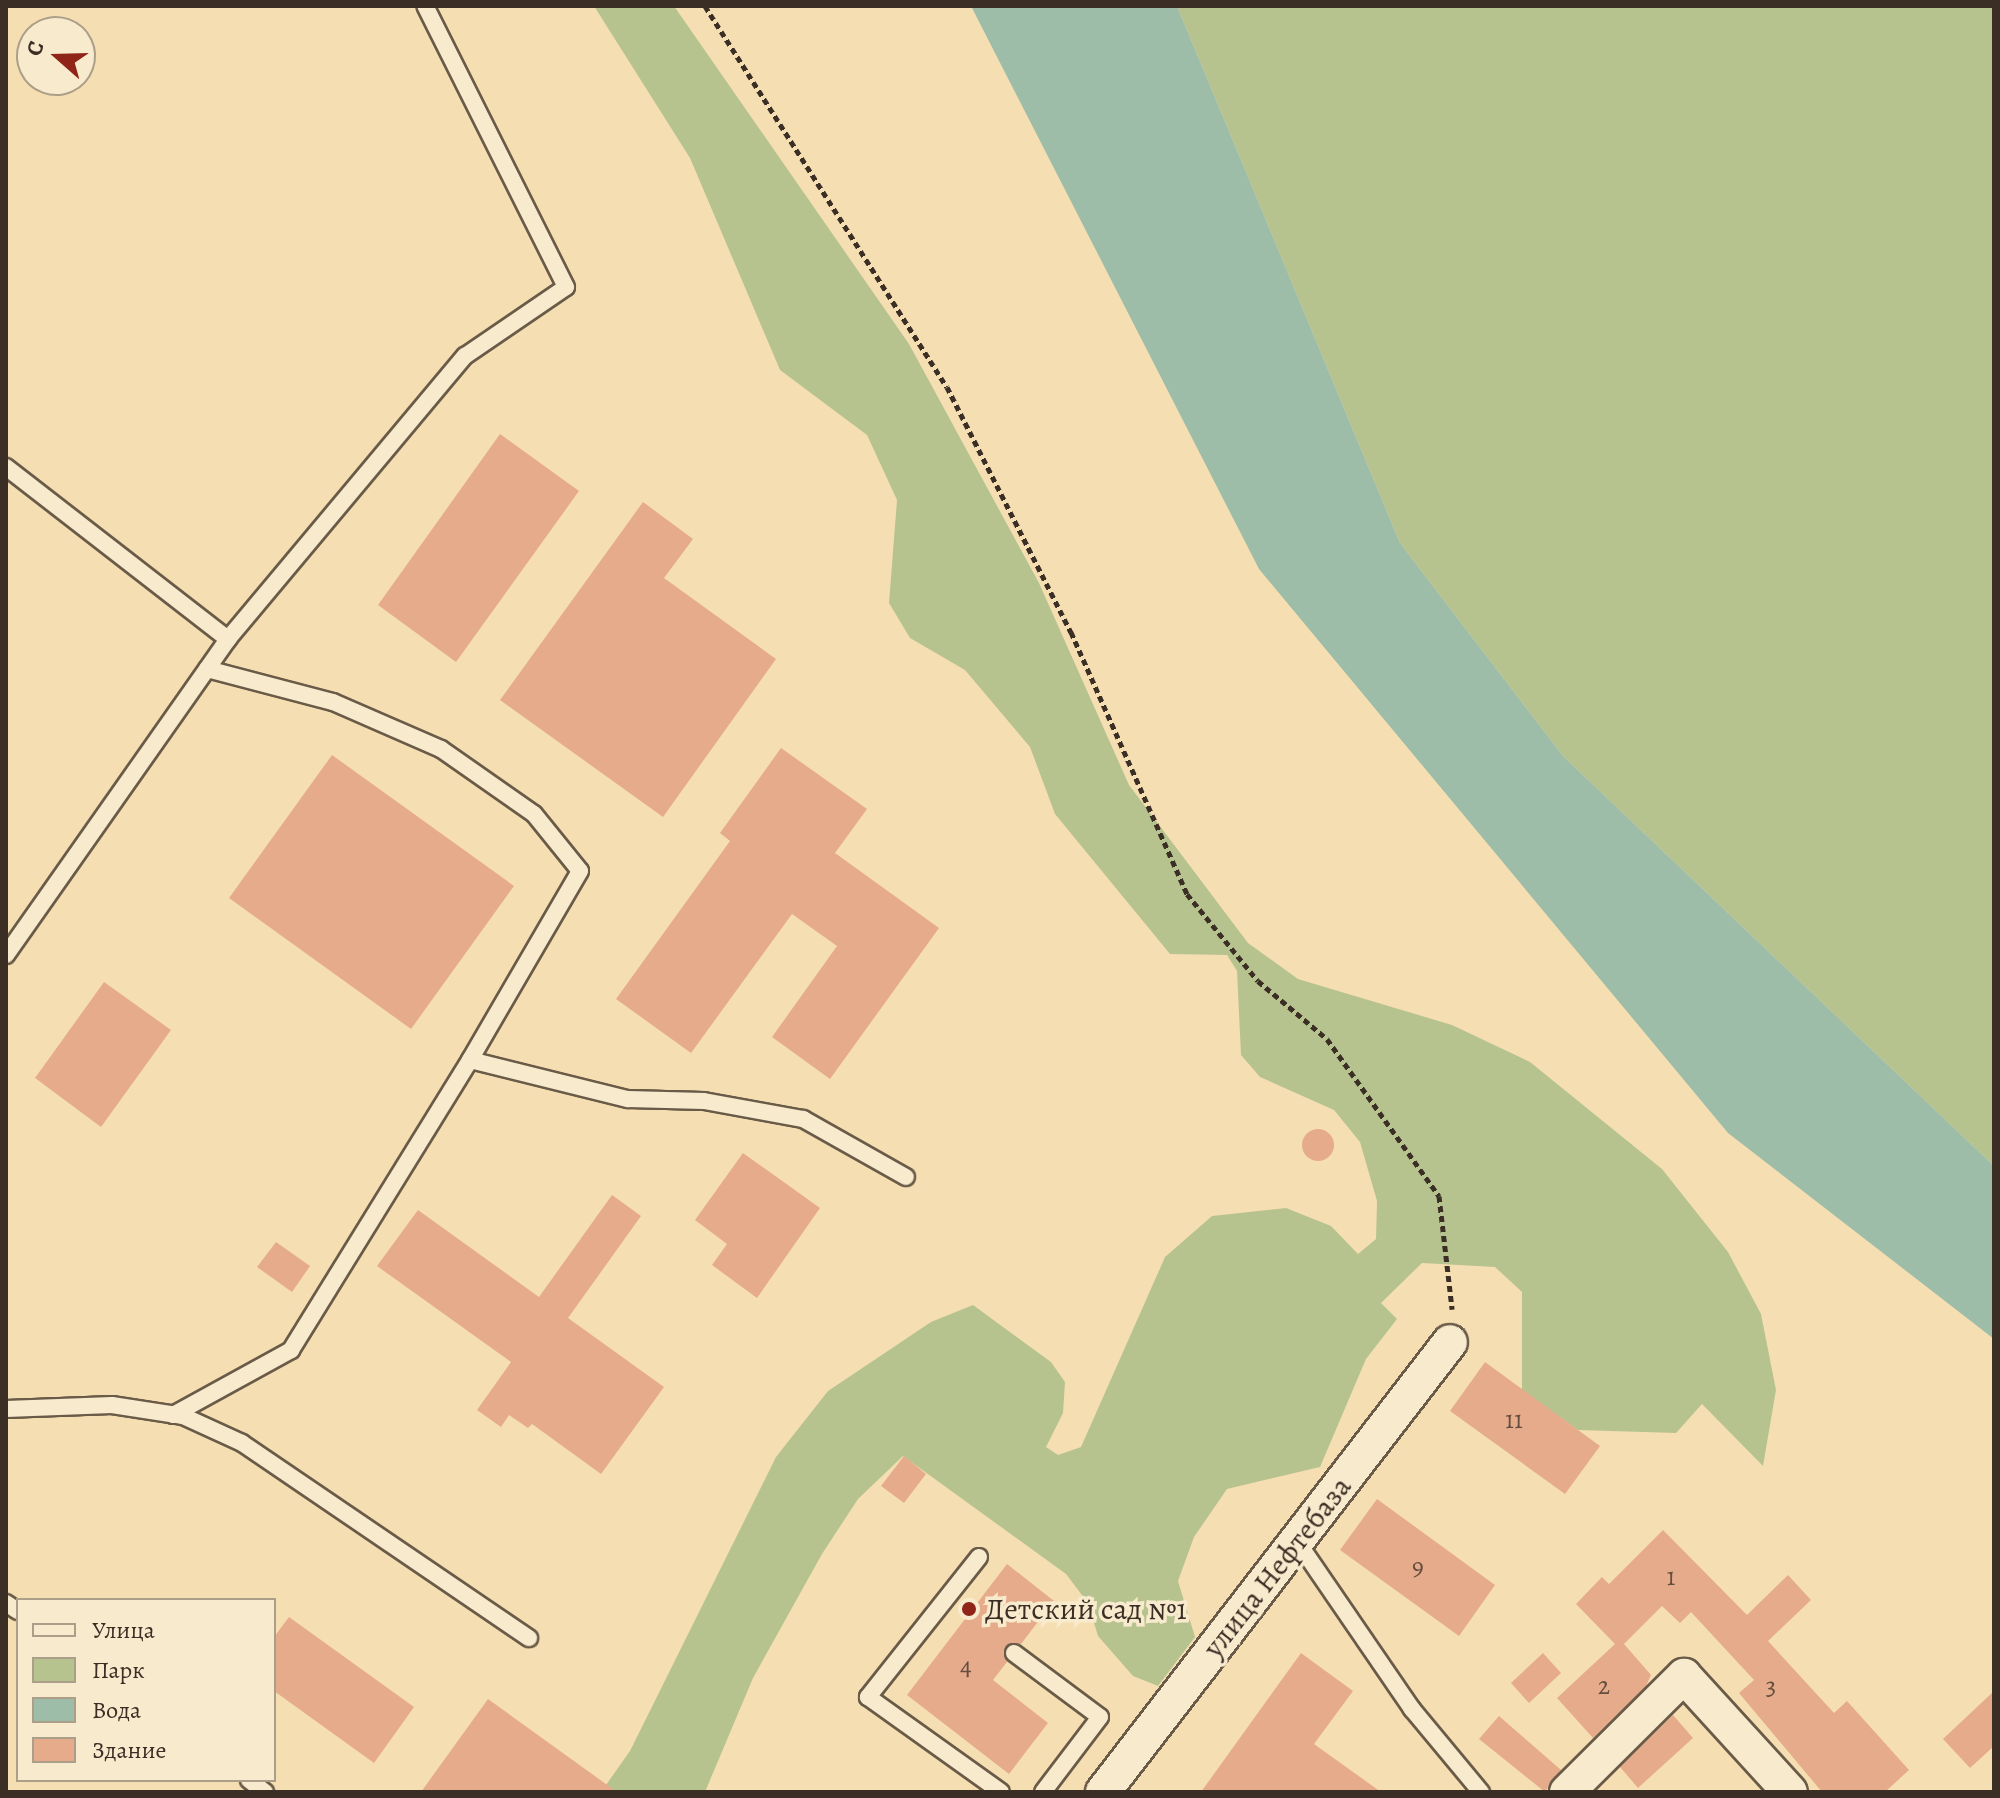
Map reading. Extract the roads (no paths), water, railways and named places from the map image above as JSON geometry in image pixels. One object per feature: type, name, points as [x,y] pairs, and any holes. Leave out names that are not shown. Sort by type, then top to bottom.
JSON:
[{"type":"street","name":"улица Нефтебаза","points":[[1103,1792],[1450,1342]]},
{"type":"street","points":[[1567,1792],[1684,1676],[1790,1792]]},
{"type":"lane","points":[[6,955],[228,639],[465,356],[566,287],[425,6]]},
{"type":"lane","points":[[6,467],[228,639]]},
{"type":"lane","points":[[173,1415],[291,1350],[470,1060],[580,871],[534,814],[441,749],[333,702],[207,669]]},
{"type":"lane","points":[[470,1060],[628,1099],[704,1101],[803,1119],[906,1177]]},
{"type":"lane","points":[[6,1409],[112,1405],[173,1415],[242,1443],[529,1638]]},
{"type":"lane","points":[[1297,1541],[1412,1709],[1481,1792]]},
{"type":"lane","points":[[979,1557],[868,1697],[1001,1792]]},
{"type":"lane","points":[[1014,1653],[1100,1717],[1043,1792]]},
{"type":"water","points":[[971,6],[1177,6],[1400,543],[1563,756],[1994,1166],[1994,1339],[1728,1133],[1259,569]]},
{"type":"place","name":"Детский сад №1","points":[[969,1609]]}]
